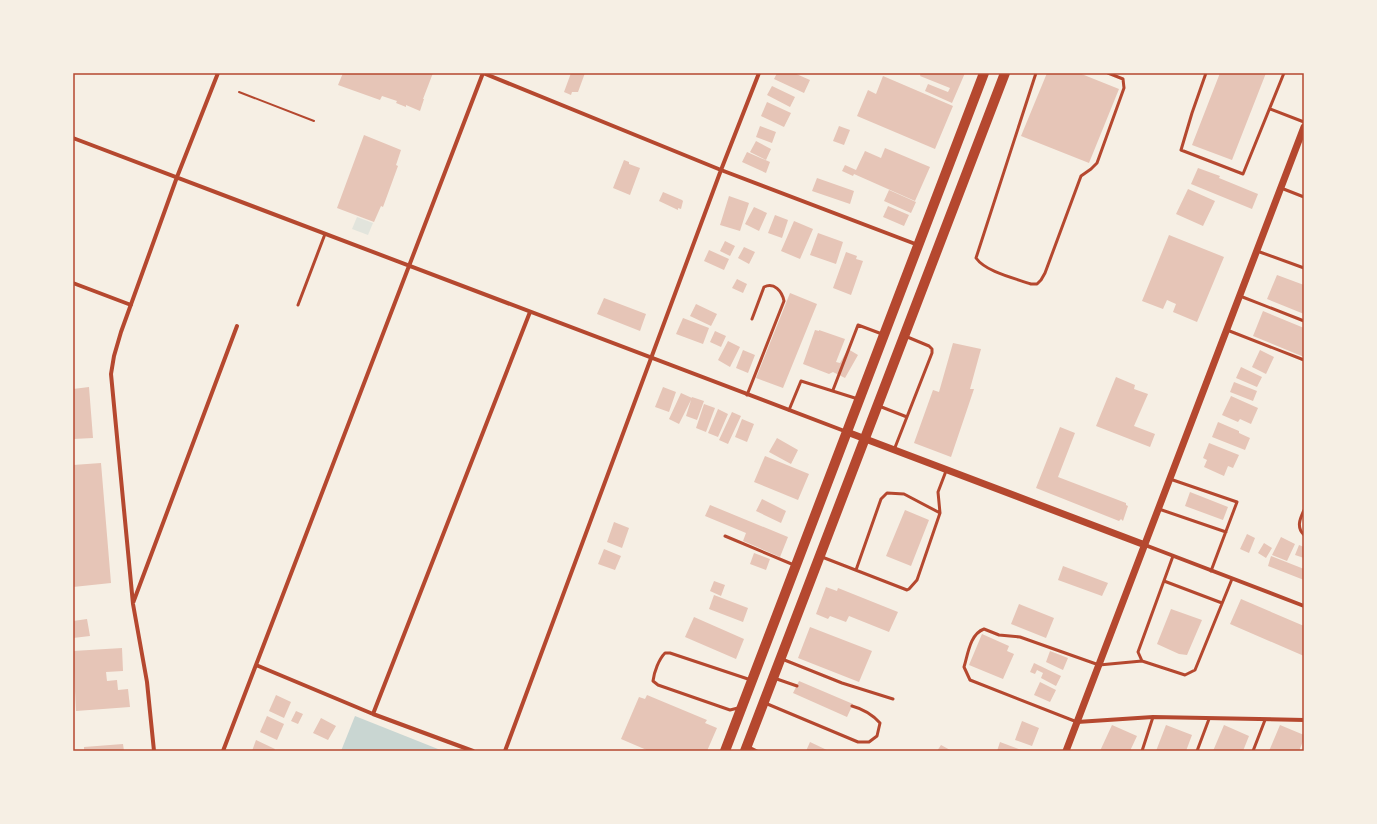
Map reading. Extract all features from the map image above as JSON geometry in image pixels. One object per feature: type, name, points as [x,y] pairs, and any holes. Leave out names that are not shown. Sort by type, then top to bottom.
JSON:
[{"type":"main road","points":[[725,751],[984,73]]},
{"type":"main road","points":[[746,748],[1005,73]]},
{"type":"main road","points":[[742,708],[759,714]]},
{"type":"street","points":[[154,751],[146,682],[133,604],[111,374],[119,338],[177,178],[218,73]]},
{"type":"street","points":[[223,751],[483,73],[721,170],[919,245]]},
{"type":"street","points":[[505,751],[650,358],[759,73]]},
{"type":"street","points":[[1066,751],[1304,127]]},
{"type":"street","points":[[73,138],[1304,606]]},
{"type":"street","points":[[73,283],[132,305]]},
{"type":"street","points":[[373,714],[530,312]]},
{"type":"street","points":[[133,604],[237,326]]},
{"type":"street","points":[[256,665],[373,714],[473,751]]},
{"type":"street","points":[[1077,722],[1153,717],[1304,720]]},
{"type":"lane","points":[[1036,73],[976,258],[980,264],[990,270],[1031,284],[1037,284],[1041,280],[1081,176],[1097,163],[1124,88],[1123,78],[1108,73]]},
{"type":"lane","points":[[1206,73],[1181,150],[1243,174],[1284,73]]},
{"type":"lane","points":[[1270,109],[1304,122]]},
{"type":"lane","points":[[1281,188],[1304,197]]},
{"type":"lane","points":[[298,305],[325,234]]},
{"type":"lane","points":[[1257,251],[1304,268]]},
{"type":"lane","points":[[748,395],[784,301],[778,288],[773,285],[768,285],[764,288],[752,319]]},
{"type":"lane","points":[[1240,296],[1304,321]]},
{"type":"lane","points":[[833,390],[858,325],[884,335]]},
{"type":"lane","points":[[1227,330],[1304,360]]},
{"type":"lane","points":[[894,450],[932,353],[932,349],[928,346],[904,336]]},
{"type":"lane","points":[[788,410],[801,381],[860,399]]},
{"type":"lane","points":[[878,406],[907,417]]},
{"type":"lane","points":[[820,557],[907,590],[910,589],[917,580],[940,513],[938,492],[946,470]]},
{"type":"lane","points":[[1170,479],[1237,502],[1211,570]]},
{"type":"lane","points":[[856,570],[881,499],[888,493],[904,494],[940,513]]},
{"type":"lane","points":[[1159,508],[1226,532]]},
{"type":"lane","points":[[1304,510],[1298,524],[1300,532],[1304,535]]},
{"type":"lane","points":[[725,536],[796,566]]},
{"type":"lane","points":[[1142,661],[1138,652],[1173,556]]},
{"type":"lane","points":[[1077,722],[970,680],[964,667],[971,643],[978,631],[984,629],[999,635],[1020,637],[1099,666],[1142,661],[1185,675],[1195,670],[1232,579]]},
{"type":"lane","points":[[1164,581],[1222,603]]},
{"type":"lane","points":[[742,708],[730,710],[658,685],[653,681],[654,677],[662,656],[665,653],[670,652],[752,681]]},
{"type":"lane","points":[[780,659],[842,683],[893,699]]},
{"type":"lane","points":[[773,678],[797,686]]},
{"type":"lane","points":[[764,702],[858,742],[870,742],[877,736],[880,723],[866,711],[852,706]]},
{"type":"lane","points":[[1142,751],[1153,717]]},
{"type":"lane","points":[[1197,751],[1209,719]]},
{"type":"lane","points":[[1253,751],[1265,720]]},
{"type":"lane","points":[[746,748],[757,751]]},
{"type":"path","points":[[239,92],[314,121]]},
{"type":"shaded area","points":[[357,217],[373,223],[368,235],[352,229]]},
{"type":"shaded area","points":[[355,716],[443,751],[341,751]]},
{"type":"building","points":[[343,73],[433,73],[420,111],[406,105],[406,107],[396,103],[397,101],[382,96],[380,100],[338,85]]},
{"type":"building","points":[[571,73],[585,73],[578,92],[572,92],[571,95],[564,92]]},
{"type":"building","points":[[777,73],[794,73],[810,80],[804,93],[774,79]]},
{"type":"building","points":[[921,73],[965,73],[952,103],[925,91],[928,84],[948,92],[950,88],[920,76]]},
{"type":"building","points":[[1047,73],[1079,73],[1119,89],[1089,163],[1021,136]]},
{"type":"building","points":[[1220,73],[1266,73],[1232,160],[1192,145]]},
{"type":"building","points":[[883,76],[953,106],[935,149],[857,116],[868,90],[876,94]]},
{"type":"building","points":[[772,86],[795,97],[790,107],[767,95]]},
{"type":"building","points":[[767,102],[791,113],[784,127],[761,116]]},
{"type":"building","points":[[760,126],[776,132],[772,143],[756,137]]},
{"type":"building","points":[[839,126],[850,130],[844,145],[833,141]]},
{"type":"building","points":[[364,135],[401,150],[396,165],[398,166],[383,207],[381,206],[374,222],[337,208]]},
{"type":"building","points":[[756,141],[771,149],[766,160],[750,152]]},
{"type":"building","points":[[885,148],[930,167],[915,201],[854,174],[853,176],[842,171],[845,165],[856,170],[865,151],[881,158]]},
{"type":"building","points":[[747,152],[770,162],[766,173],[742,162]]},
{"type":"building","points":[[624,160],[629,162],[629,164],[640,168],[630,195],[613,188]]},
{"type":"building","points":[[1198,168],[1220,176],[1219,178],[1258,194],[1252,209],[1191,184]]},
{"type":"building","points":[[817,178],[854,191],[850,204],[812,191]]},
{"type":"building","points":[[1188,189],[1215,201],[1203,226],[1176,214]]},
{"type":"building","points":[[889,190],[916,202],[911,213],[884,201]]},
{"type":"building","points":[[663,192],[682,200],[681,209],[678,208],[678,210],[659,201]]},
{"type":"building","points":[[729,196],[749,203],[740,231],[720,225]]},
{"type":"building","points":[[888,206],[909,215],[904,226],[883,217]]},
{"type":"building","points":[[754,207],[767,213],[759,231],[745,224]]},
{"type":"building","points":[[775,215],[788,220],[782,238],[768,233]]},
{"type":"building","points":[[794,221],[813,229],[800,259],[781,251]]},
{"type":"building","points":[[818,233],[843,242],[836,264],[810,255]]},
{"type":"building","points":[[1169,235],[1224,257],[1197,322],[1173,312],[1176,304],[1167,300],[1163,309],[1142,301]]},
{"type":"building","points":[[725,241],[735,246],[730,256],[720,251]]},
{"type":"building","points":[[744,247],[755,252],[749,264],[738,258]]},
{"type":"building","points":[[709,250],[729,259],[724,270],[704,261]]},
{"type":"building","points":[[846,252],[857,256],[856,259],[863,261],[851,295],[833,288]]},
{"type":"building","points":[[1277,275],[1304,285],[1304,314],[1267,299]]},
{"type":"building","points":[[737,279],[747,284],[743,293],[732,288]]},
{"type":"building","points":[[790,293],[817,304],[783,388],[756,378]]},
{"type":"building","points":[[604,298],[646,314],[640,331],[597,314]]},
{"type":"building","points":[[696,304],[717,314],[711,326],[690,316]]},
{"type":"building","points":[[1263,311],[1304,328],[1304,357],[1253,336]]},
{"type":"building","points":[[683,318],[709,328],[703,344],[676,334]]},
{"type":"building","points":[[815,330],[845,339],[836,362],[840,363],[848,349],[858,355],[845,378],[833,372],[829,374],[803,364]]},
{"type":"building","points":[[715,331],[726,336],[721,347],[710,342]]},
{"type":"building","points":[[728,341],[740,347],[730,367],[718,360]]},
{"type":"building","points":[[953,343],[981,349],[970,389],[974,389],[951,457],[914,443],[933,390],[939,392]]},
{"type":"building","points":[[743,350],[755,355],[748,373],[736,368]]},
{"type":"building","points":[[1260,350],[1274,357],[1266,374],[1252,367]]},
{"type":"building","points":[[1241,367],[1262,377],[1257,387],[1236,378]]},
{"type":"building","points":[[1116,377],[1135,385],[1134,389],[1148,394],[1134,426],[1155,434],[1150,447],[1096,426]]},
{"type":"building","points":[[1234,382],[1257,391],[1253,401],[1230,392]]},
{"type":"building","points":[[89,387],[93,438],[73,439],[73,389]]},
{"type":"building","points":[[663,387],[676,392],[669,412],[655,407]]},
{"type":"building","points":[[681,393],[692,398],[679,424],[669,419]]},
{"type":"building","points":[[1231,396],[1258,408],[1251,424],[1240,419],[1238,422],[1222,415]]},
{"type":"building","points":[[692,397],[704,401],[697,420],[686,416]]},
{"type":"building","points":[[704,404],[715,408],[706,432],[696,428]]},
{"type":"building","points":[[718,409],[728,414],[718,437],[708,433]]},
{"type":"building","points":[[732,412],[741,416],[728,444],[719,440]]},
{"type":"building","points":[[742,419],[754,424],[747,442],[735,437]]},
{"type":"building","points":[[1218,422],[1239,431],[1239,433],[1250,438],[1245,450],[1212,437]]},
{"type":"building","points":[[1060,427],[1075,433],[1058,477],[1126,503],[1128,506],[1123,521],[1121,519],[1119,521],[1036,488]]},
{"type":"building","points":[[777,438],[798,450],[791,464],[769,452]]},
{"type":"building","points":[[1209,443],[1239,455],[1233,468],[1228,466],[1224,476],[1204,467],[1207,460],[1203,458]]},
{"type":"building","points":[[765,456],[809,474],[798,500],[754,482]]},
{"type":"building","points":[[101,463],[111,583],[73,587],[73,465]]},
{"type":"building","points":[[1190,492],[1228,507],[1223,520],[1185,506]]},
{"type":"building","points":[[762,499],[786,511],[781,523],[756,511]]},
{"type":"building","points":[[710,505],[788,537],[780,557],[743,541],[746,533],[705,516]]},
{"type":"building","points":[[905,510],[929,520],[911,566],[886,556]]},
{"type":"building","points":[[614,522],[629,528],[622,548],[607,542]]},
{"type":"building","points":[[1247,534],[1255,538],[1249,553],[1240,549]]},
{"type":"building","points":[[1281,537],[1295,544],[1287,561],[1272,555]]},
{"type":"building","points":[[1264,543],[1272,548],[1266,558],[1258,553]]},
{"type":"building","points":[[1299,545],[1304,547],[1304,558],[1295,555]]},
{"type":"building","points":[[604,549],[621,556],[615,570],[598,564]]},
{"type":"building","points":[[754,553],[770,559],[766,570],[750,564]]},
{"type":"building","points":[[1271,556],[1304,569],[1304,580],[1268,566]]},
{"type":"building","points":[[1063,566],[1108,583],[1102,596],[1058,580]]},
{"type":"building","points":[[714,581],[725,585],[721,596],[710,591]]},
{"type":"building","points":[[826,587],[837,591],[838,588],[898,612],[889,632],[849,616],[846,622],[830,616],[828,619],[816,614]]},
{"type":"building","points":[[714,595],[748,608],[743,622],[709,609]]},
{"type":"building","points":[[1241,599],[1304,626],[1304,656],[1230,624]]},
{"type":"building","points":[[1019,604],[1054,618],[1046,638],[1011,624]]},
{"type":"building","points":[[1171,609],[1202,620],[1187,655],[1179,654],[1157,644]]},
{"type":"building","points":[[694,617],[744,639],[736,659],[685,637]]},
{"type":"building","points":[[87,619],[90,636],[73,638],[73,621]]},
{"type":"building","points":[[810,627],[872,651],[859,682],[798,658]]},
{"type":"building","points":[[982,634],[1009,646],[1007,651],[1014,654],[1003,679],[969,665]]},
{"type":"building","points":[[122,648],[123,671],[106,672],[107,681],[117,680],[118,690],[128,689],[130,707],[76,711],[73,651]]},
{"type":"building","points":[[1050,651],[1068,658],[1063,670],[1046,662]]},
{"type":"building","points":[[1034,663],[1061,676],[1056,686],[1041,678],[1043,673],[1037,670],[1035,674],[1030,672]]},
{"type":"building","points":[[799,681],[853,704],[847,717],[793,693]]},
{"type":"building","points":[[1040,682],[1056,690],[1050,702],[1034,695]]},
{"type":"building","points":[[276,695],[291,702],[284,718],[269,711]]},
{"type":"building","points":[[647,695],[707,720],[705,723],[717,728],[707,751],[649,751],[621,739],[639,697],[645,699]]},
{"type":"building","points":[[296,711],[303,714],[298,724],[291,721]]},
{"type":"building","points":[[267,716],[284,724],[277,740],[260,732]]},
{"type":"building","points":[[321,718],[336,726],[328,740],[313,733]]},
{"type":"building","points":[[1022,721],[1039,728],[1032,746],[1015,740]]},
{"type":"building","points":[[1112,725],[1137,736],[1130,751],[1100,751]]},
{"type":"building","points":[[1166,725],[1192,735],[1186,751],[1156,751]]},
{"type":"building","points":[[1224,725],[1249,736],[1243,751],[1213,751]]},
{"type":"building","points":[[1280,725],[1304,735],[1299,751],[1269,751]]},
{"type":"building","points":[[256,740],[275,749],[274,751],[252,751]]},
{"type":"building","points":[[810,742],[829,751],[806,751]]},
{"type":"building","points":[[1000,742],[1024,751],[997,751]]},
{"type":"building","points":[[123,744],[124,751],[84,751],[84,747]]},
{"type":"building","points":[[941,745],[952,751],[937,751]]}]
